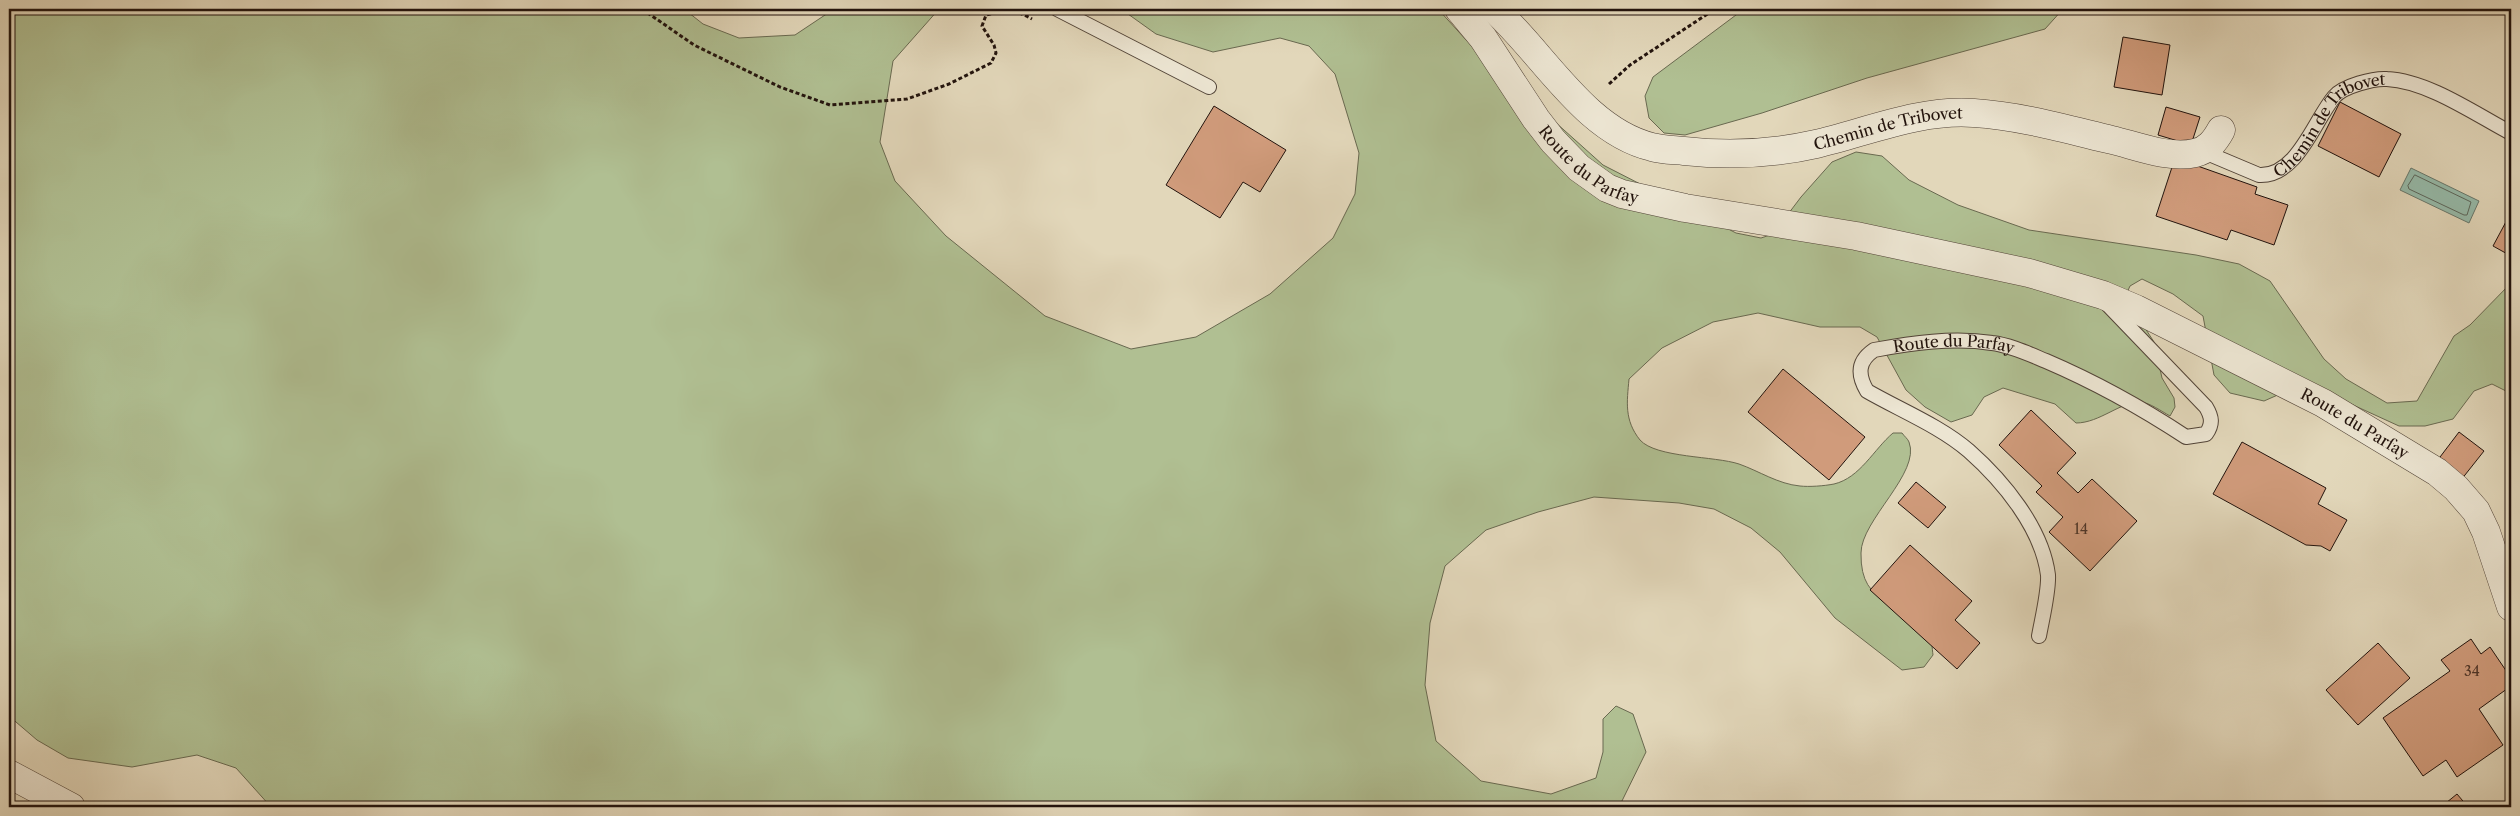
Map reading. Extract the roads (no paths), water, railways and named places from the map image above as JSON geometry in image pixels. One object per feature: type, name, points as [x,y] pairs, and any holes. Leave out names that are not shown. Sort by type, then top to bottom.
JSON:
[{"type":"street","name":"Route du Parfay","points":[[1459,9],[1484,38],[1536,119],[1553,141],[1579,168],[1607,188],[1622,194],[1685,208],[1865,238],[2029,274],[2103,295],[2136,308],[2323,404],[2437,472],[2456,488],[2476,512],[2486,532],[2511,607]]},
{"type":"street","name":"Chemin de Tribovet","points":[[1494,9],[1584,106],[1614,132],[1652,147],[1708,154],[1746,154],[1784,150],[1914,118],[1972,112],[2028,119],[2151,150],[2177,154],[2202,151]]},
{"type":"street","points":[[2202,151],[2214,142],[2221,130]]},
{"type":"street","points":[[9,774],[71,807]]},
{"type":"lane","points":[[1057,9],[1209,87]]},
{"type":"lane","name":"Chemin de Tribovet","points":[[2202,151],[2259,175],[2269,176],[2277,172],[2300,150],[2335,95],[2362,82],[2386,79],[2414,84],[2511,133]]},
{"type":"lane","name":"Route du Parfay","points":[[2039,636],[2048,576],[2038,542],[2020,509],[1969,451],[1944,434],[1867,391],[1862,382],[1860,369],[1865,356],[1874,350],[1957,341],[1993,343],[2023,351],[2075,374],[2162,421],[2186,437],[2206,434],[2211,427],[2212,416],[2206,407],[2107,305],[2103,295]]},
{"type":"water","points":[[2411,168],[2479,201],[2469,223],[2400,190]]}]
